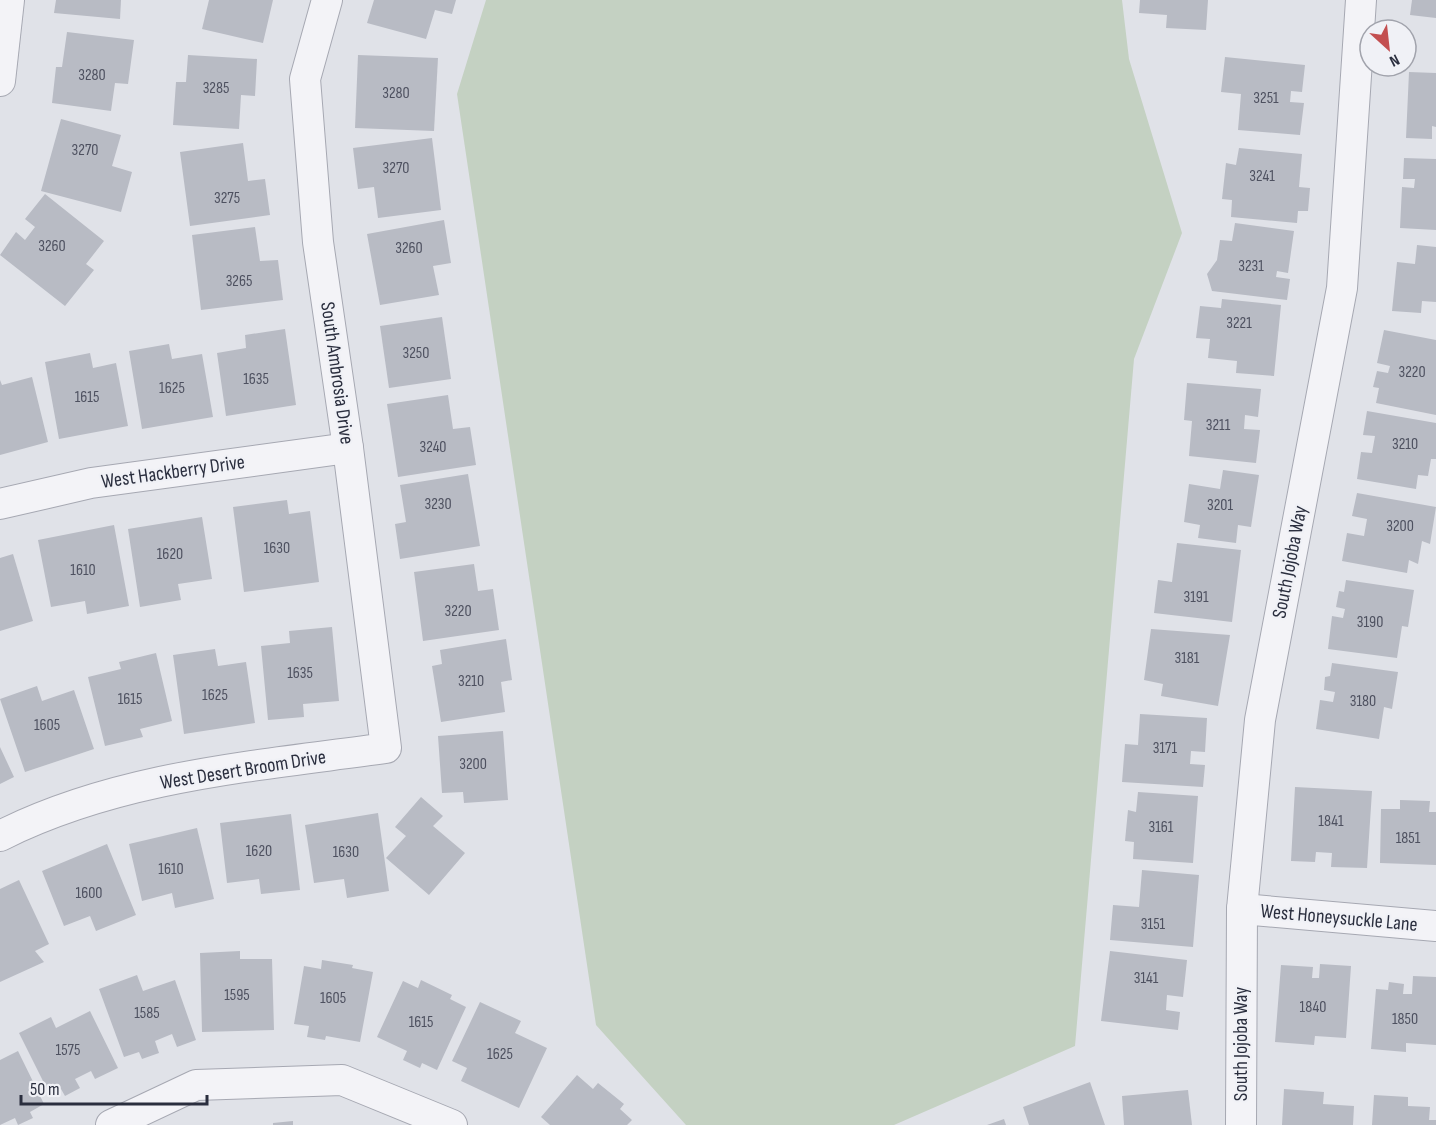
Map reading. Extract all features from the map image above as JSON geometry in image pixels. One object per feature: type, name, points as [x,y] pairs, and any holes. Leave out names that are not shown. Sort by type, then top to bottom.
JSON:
[{"type":"street","points":[[0,81],[9,0]]},
{"type":"street","name":"South Ambrosia Drive","points":[[327,0],[305,79],[318,242],[348,448],[386,748]]},
{"type":"street","name":"South Jojoba Way","points":[[1241,1125],[1242,909],[1260,720],[1342,288],[1361,0]]},
{"type":"street","name":"West Hackberry Drive","points":[[0,504],[91,483],[348,448]]},
{"type":"street","name":"West Desert Broom Drive","points":[[0,836],[34,819],[172,778],[386,748]]},
{"type":"street","name":"West Honeysuckle Lane","points":[[1242,909],[1436,926]]},
{"type":"street","points":[[111,1125],[196,1085],[342,1080],[452,1125]]},
{"type":"green space","points":[[486,0],[1122,0],[1129,59],[1182,233],[1134,359],[1075,1046],[894,1125],[686,1125],[596,1025],[457,94]]},
{"type":"building","points":[[56,0],[121,0],[120,19],[54,13]]},
{"type":"building","points":[[209,0],[273,0],[263,43],[202,29]]},
{"type":"building","points":[[374,0],[456,0],[452,14],[435,10],[426,39],[367,23]]},
{"type":"building","points":[[1140,0],[1208,0],[1206,30],[1166,28],[1167,15],[1139,13]]},
{"type":"building","points":[[1412,0],[1436,0],[1436,18],[1410,15]]},
{"type":"building","points":[[67,32],[134,40],[128,84],[115,83],[111,111],[52,103],[56,67],[62,67]]},
{"type":"building","points":[[188,55],[257,59],[255,96],[241,95],[239,129],[173,125],[176,82],[186,82]]},
{"type":"building","points":[[358,55],[438,58],[434,131],[355,128]]},
{"type":"building","points":[[1225,57],[1305,65],[1302,92],[1291,91],[1290,102],[1304,103],[1300,135],[1238,130],[1241,94],[1221,92]]},
{"type":"building","points":[[1418,72],[1436,73],[1436,127],[1432,126],[1432,139],[1406,138],[1409,78],[1418,78]]},
{"type":"building","points":[[61,119],[121,135],[112,166],[132,172],[121,212],[41,191]]},
{"type":"building","points":[[432,138],[441,210],[378,218],[374,187],[358,189],[353,148]]},
{"type":"building","points":[[243,143],[248,181],[265,179],[270,215],[190,226],[180,152]]},
{"type":"building","points":[[1239,148],[1302,154],[1299,187],[1310,188],[1308,211],[1298,211],[1297,223],[1231,217],[1232,200],[1222,199],[1226,163],[1236,165]]},
{"type":"building","points":[[1404,158],[1436,159],[1436,230],[1400,228],[1402,187],[1414,188],[1415,179],[1403,179]]},
{"type":"building","points":[[45,194],[104,241],[86,264],[94,270],[65,306],[0,255],[16,232],[25,240],[35,227],[25,219]]},
{"type":"building","points":[[444,220],[451,263],[433,266],[439,295],[380,305],[367,234]]},
{"type":"building","points":[[1235,223],[1294,231],[1288,273],[1277,271],[1276,277],[1290,279],[1287,300],[1212,291],[1207,274],[1217,260],[1220,240],[1232,241]]},
{"type":"building","points":[[255,227],[260,261],[278,260],[283,300],[201,310],[192,235]]},
{"type":"building","points":[[1417,245],[1436,247],[1436,302],[1422,301],[1421,313],[1392,311],[1397,262],[1415,264]]},
{"type":"building","points":[[1222,299],[1281,305],[1274,376],[1236,373],[1237,361],[1208,358],[1210,339],[1196,338],[1200,306],[1221,308]]},
{"type":"building","points":[[442,317],[451,379],[389,388],[380,326]]},
{"type":"building","points":[[285,329],[296,405],[226,416],[217,353],[246,348],[245,335]]},
{"type":"building","points":[[1384,330],[1436,340],[1436,415],[1376,403],[1379,388],[1373,387],[1377,371],[1388,373],[1390,366],[1377,363]]},
{"type":"building","points":[[169,344],[172,359],[202,354],[213,417],[142,429],[129,351]]},
{"type":"building","points":[[90,353],[93,368],[116,363],[128,426],[59,439],[45,362]]},
{"type":"building","points":[[32,377],[48,442],[0,455],[0,380],[2,385]]},
{"type":"building","points":[[1187,383],[1261,389],[1258,417],[1245,415],[1244,429],[1260,430],[1256,463],[1189,456],[1192,421],[1184,420]]},
{"type":"building","points":[[448,395],[453,429],[470,427],[476,465],[398,477],[387,404]]},
{"type":"building","points":[[1367,411],[1436,423],[1436,459],[1431,459],[1428,476],[1418,475],[1416,489],[1357,479],[1361,452],[1372,453],[1375,436],[1363,435]]},
{"type":"building","points":[[1223,470],[1259,475],[1251,527],[1238,525],[1236,543],[1198,538],[1200,525],[1184,522],[1189,484],[1220,489]]},
{"type":"building","points":[[468,474],[480,546],[400,559],[395,524],[406,522],[400,485]]},
{"type":"building","points":[[1357,493],[1436,507],[1430,544],[1422,541],[1418,564],[1409,560],[1407,573],[1342,561],[1347,533],[1364,536],[1367,519],[1352,516]]},
{"type":"building","points":[[287,500],[289,514],[310,511],[319,582],[244,592],[233,507]]},
{"type":"building","points":[[202,517],[212,579],[178,584],[181,600],[140,607],[128,529]]},
{"type":"building","points":[[114,525],[129,606],[87,614],[85,601],[51,607],[38,540]]},
{"type":"building","points":[[1177,543],[1241,550],[1232,622],[1154,613],[1158,580],[1172,582]]},
{"type":"building","points":[[13,554],[33,621],[0,631],[0,558]]},
{"type":"building","points":[[474,564],[478,591],[493,589],[499,630],[423,641],[414,572]]},
{"type":"building","points":[[1346,580],[1414,590],[1408,627],[1402,626],[1397,658],[1328,649],[1332,616],[1343,618],[1345,609],[1336,607],[1339,591],[1344,592]]},
{"type":"building","points":[[332,627],[339,701],[303,704],[304,717],[268,720],[261,646],[290,643],[289,631]]},
{"type":"building","points":[[1151,629],[1230,635],[1218,706],[1161,696],[1163,684],[1144,680]]},
{"type":"building","points":[[506,639],[512,680],[501,682],[505,712],[441,722],[432,666],[442,664],[440,650]]},
{"type":"building","points":[[215,649],[218,666],[246,662],[255,723],[184,734],[173,655]]},
{"type":"building","points":[[156,653],[172,721],[140,729],[143,737],[105,746],[88,677],[121,669],[119,662]]},
{"type":"building","points":[[1332,663],[1398,672],[1392,709],[1384,707],[1379,739],[1316,729],[1320,700],[1333,702],[1335,692],[1324,690],[1325,677],[1330,676]]},
{"type":"building","points":[[37,686],[42,701],[74,690],[94,749],[25,772],[0,699]]},
{"type":"building","points":[[1140,714],[1207,718],[1205,752],[1191,751],[1190,764],[1205,765],[1203,787],[1122,782],[1125,744],[1138,745]]},
{"type":"building","points":[[503,731],[508,800],[464,803],[463,792],[442,793],[438,736]]},
{"type":"building","points":[[0,747],[14,777],[0,784]]},
{"type":"building","points":[[1295,787],[1372,791],[1367,868],[1331,867],[1332,853],[1316,852],[1315,862],[1291,861]]},
{"type":"building","points":[[1138,792],[1198,796],[1193,863],[1133,859],[1134,842],[1125,841],[1128,810],[1136,812]]},
{"type":"building","points":[[421,797],[443,816],[433,826],[465,853],[429,895],[386,858],[406,836],[395,827]]},
{"type":"building","points":[[1400,800],[1430,801],[1429,812],[1436,812],[1436,865],[1380,863],[1381,809],[1400,809]]},
{"type":"building","points":[[378,813],[389,891],[347,898],[344,879],[314,883],[305,825]]},
{"type":"building","points":[[291,814],[300,890],[261,894],[259,879],[227,883],[220,823]]},
{"type":"building","points":[[197,828],[214,899],[175,908],[172,893],[142,901],[129,844]]},
{"type":"building","points":[[107,844],[136,915],[96,931],[90,916],[64,926],[42,871]]},
{"type":"building","points":[[1142,870],[1199,875],[1193,947],[1110,940],[1113,905],[1139,907]]},
{"type":"building","points":[[19,880],[49,944],[35,951],[44,962],[0,982],[0,889]]},
{"type":"building","points":[[240,951],[240,959],[272,959],[274,1030],[202,1032],[200,953]]},
{"type":"building","points":[[1110,951],[1187,960],[1183,997],[1167,995],[1166,1010],[1180,1012],[1178,1030],[1101,1021]]},
{"type":"building","points":[[322,960],[353,965],[352,968],[373,972],[360,1042],[326,1036],[325,1040],[307,1037],[309,1026],[294,1024],[304,966],[321,969]]},
{"type":"building","points":[[1320,964],[1351,966],[1346,1038],[1315,1036],[1314,1045],[1275,1042],[1281,965],[1313,967],[1312,978],[1319,978]]},
{"type":"building","points":[[137,975],[143,991],[175,980],[196,1040],[177,1047],[172,1034],[155,1041],[159,1053],[142,1059],[139,1052],[124,1057],[99,989]]},
{"type":"building","points":[[1413,976],[1436,977],[1436,1045],[1406,1043],[1406,1052],[1371,1049],[1376,989],[1388,990],[1389,982],[1404,984],[1403,994],[1412,994]]},
{"type":"building","points":[[421,980],[452,995],[450,999],[466,1007],[437,1070],[422,1063],[420,1068],[403,1060],[407,1051],[377,1037],[403,981],[418,988]]},
{"type":"building","points":[[480,1002],[521,1021],[515,1033],[547,1048],[519,1108],[461,1081],[467,1068],[452,1061]]},
{"type":"building","points":[[90,1011],[118,1068],[95,1079],[91,1071],[75,1079],[80,1088],[65,1096],[61,1089],[50,1095],[19,1033],[51,1017],[56,1028]]},
{"type":"building","points":[[18,1051],[44,1104],[30,1112],[33,1118],[18,1125],[15,1118],[0,1125],[0,1060]]},
{"type":"building","points":[[577,1075],[593,1089],[598,1083],[624,1104],[620,1109],[632,1120],[627,1125],[550,1125],[541,1117]]},
{"type":"building","points":[[1090,1082],[1105,1125],[1029,1125],[1023,1107]]},
{"type":"building","points":[[1284,1089],[1324,1092],[1323,1104],[1354,1106],[1353,1125],[1282,1125]]},
{"type":"building","points":[[1188,1090],[1192,1125],[1124,1125],[1122,1096]]},
{"type":"building","points":[[1374,1095],[1408,1097],[1408,1106],[1430,1107],[1429,1120],[1436,1120],[1436,1125],[1372,1125]]},
{"type":"building","points":[[1004,1119],[1006,1125],[987,1125]]},
{"type":"building","points":[[293,1121],[293,1125],[273,1125],[273,1123]]}]
